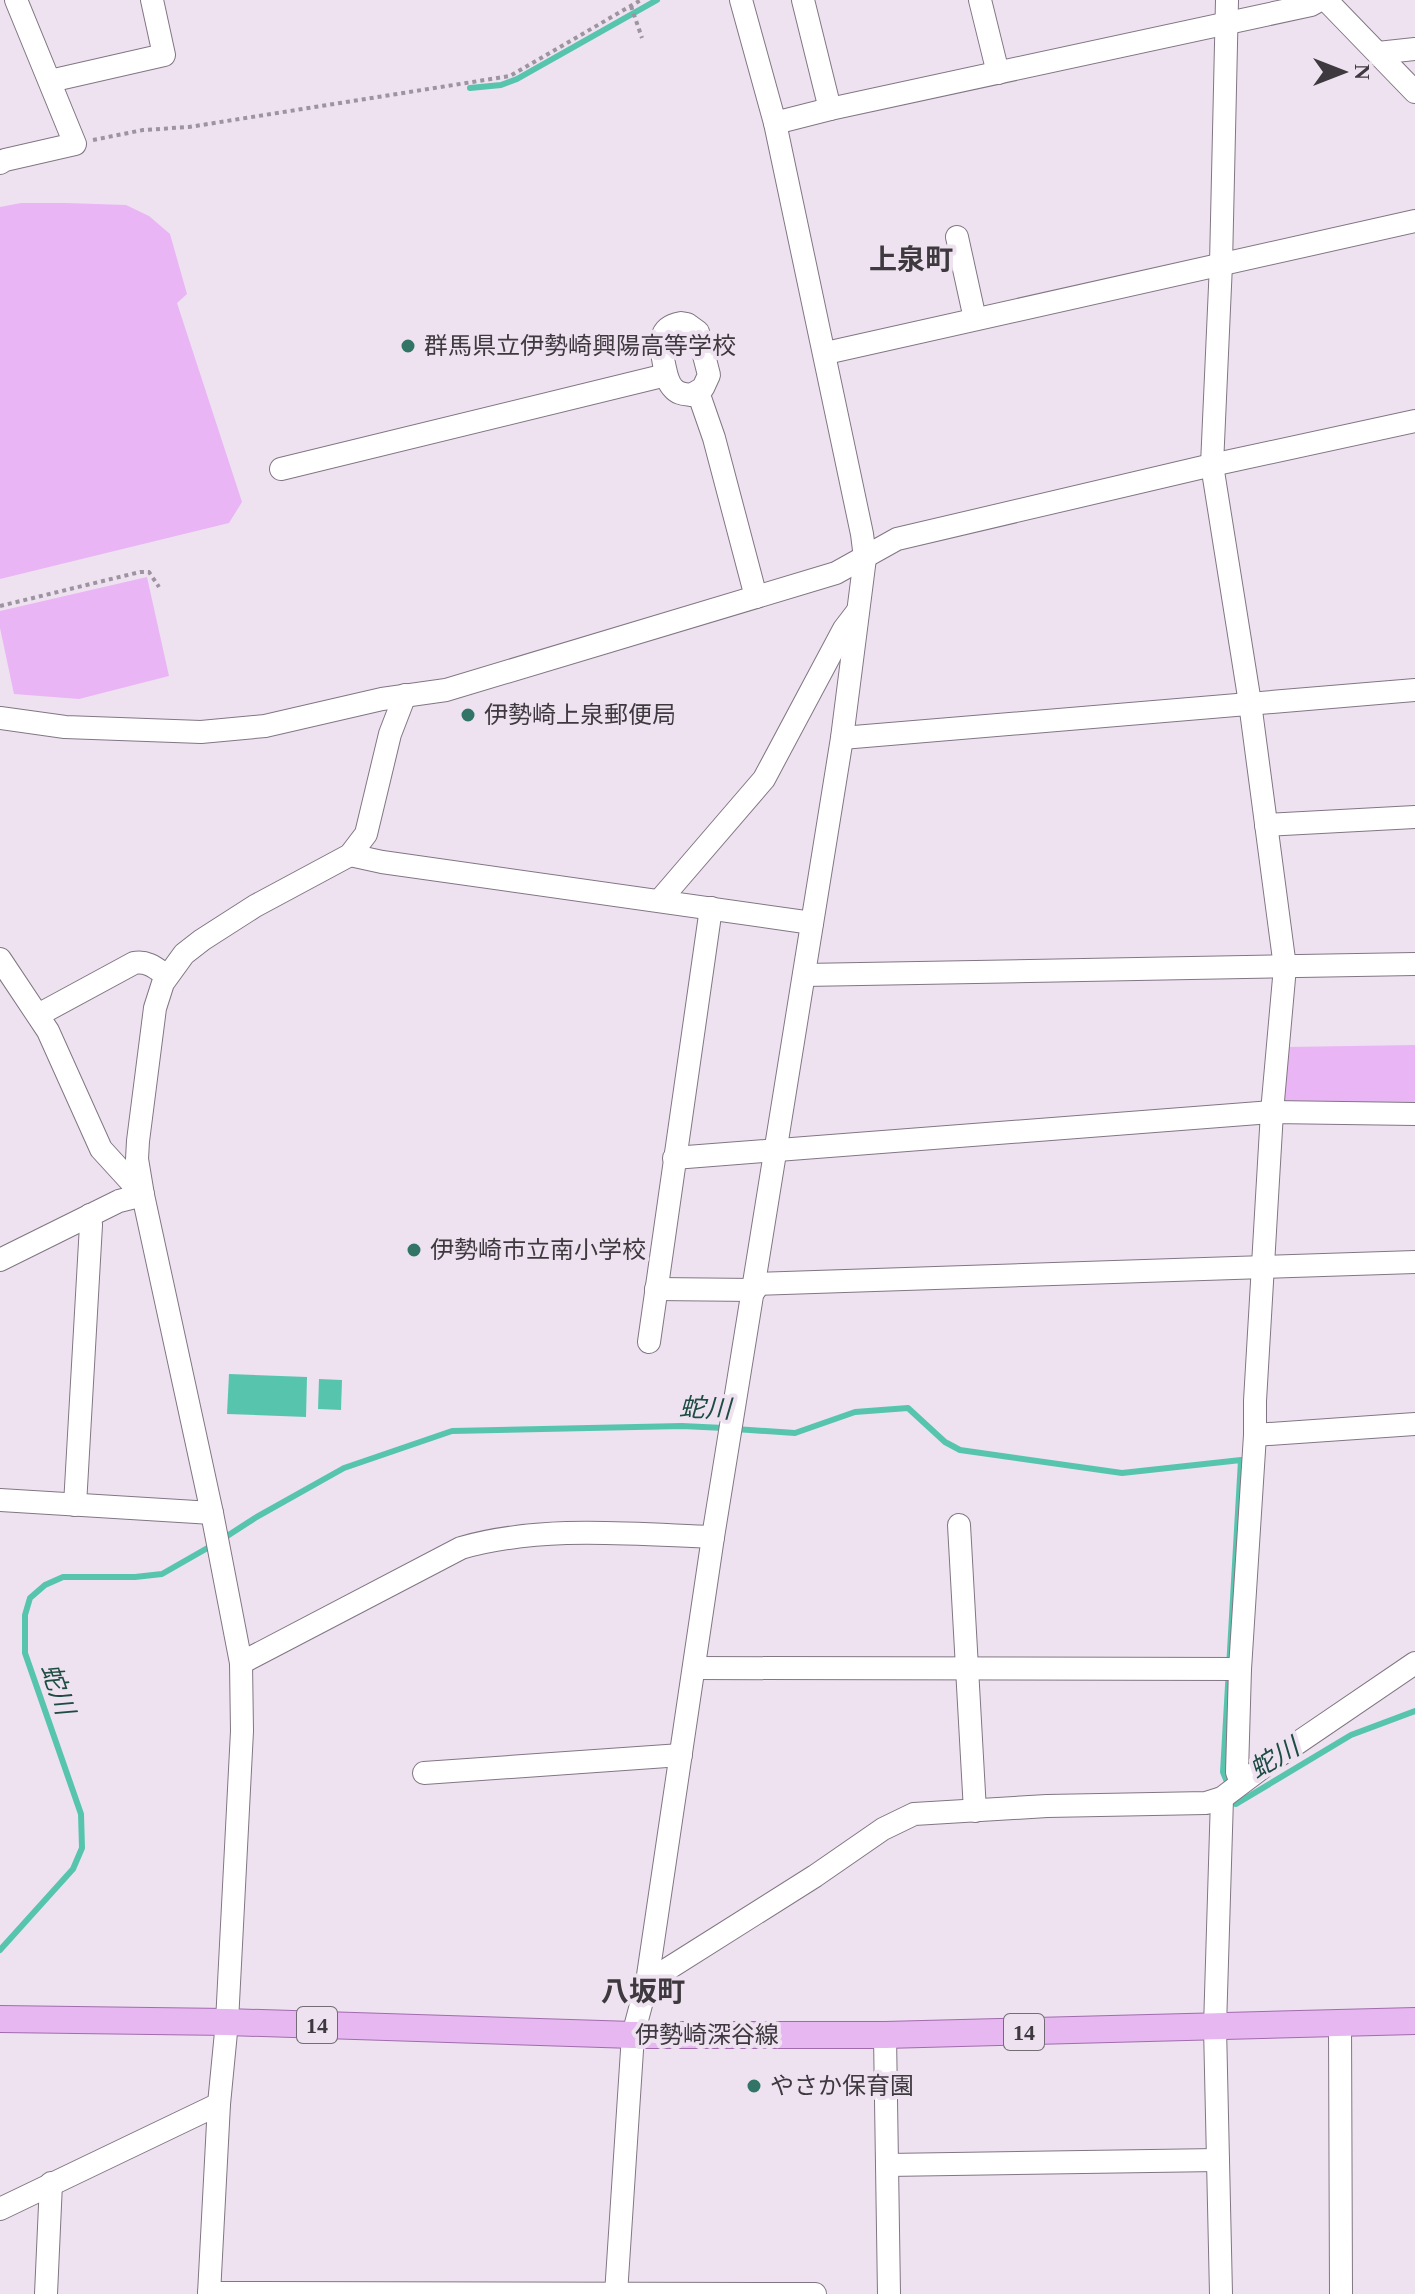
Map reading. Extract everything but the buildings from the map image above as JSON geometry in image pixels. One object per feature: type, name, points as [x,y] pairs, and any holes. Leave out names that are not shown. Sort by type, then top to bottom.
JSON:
[{"type":"main road","name":"伊勢崎深谷線","points":[[0,2019],[227,2022],[633,2035],[885,2035],[1415,2021]]},
{"type":"street","points":[[0,163],[75,144],[16,0]]},
{"type":"street","points":[[50,81],[164,55],[152,0]]},
{"type":"street","points":[[616,2294],[633,2035],[647,1982],[713,1537],[842,738],[865,558],[826,353],[775,123],[741,0]]},
{"type":"street","points":[[803,0],[830,109]]},
{"type":"street","points":[[980,0],[998,73]]},
{"type":"street","points":[[775,123],[998,73],[1227,11],[1311,5],[1323,0],[1415,92]]},
{"type":"street","points":[[1227,11],[1212,465],[1250,703],[1285,967],[1272,1112],[1240,1669],[1237,1772],[1241,1783]]},
{"type":"street","points":[[1378,53],[1415,49]]},
{"type":"street","points":[[826,353],[1415,221]]},
{"type":"street","points":[[957,237],[975,319]]},
{"type":"street","points":[[681,323],[698,332],[708,367],[707,382],[698,392],[684,394],[671,387],[660,344],[668,327],[681,323]]},
{"type":"street","points":[[281,469],[666,375]]},
{"type":"street","points":[[698,392],[714,438],[756,597]]},
{"type":"street","points":[[0,718],[65,727],[201,732],[265,726],[405,695],[446,690],[836,573],[897,539],[1415,421]]},
{"type":"street","points":[[660,900],[764,779],[844,629],[860,608]]},
{"type":"street","points":[[842,738],[1415,690]]},
{"type":"street","points":[[405,695],[390,734],[366,834],[350,855],[255,906],[202,940],[184,954],[167,976],[155,1008],[138,1141],[137,1159],[143,1195],[241,1663],[242,1731],[209,2293],[815,2294]]},
{"type":"street","points":[[1266,825],[1415,817]]},
{"type":"street","points":[[350,855],[812,923]]},
{"type":"street","points":[[649,1342],[711,908]]},
{"type":"street","points":[[0,959],[48,1031],[101,1149],[143,1195]]},
{"type":"street","points":[[38,1015],[140,961],[167,976]]},
{"type":"street","points":[[804,975],[1415,964]]},
{"type":"street","points":[[674,1158],[1272,1112],[1415,1114]]},
{"type":"street","points":[[0,1260],[119,1201],[143,1195]]},
{"type":"street","points":[[75,1505],[90,1215]]},
{"type":"street","points":[[656,1289],[1415,1262]]},
{"type":"street","points":[[1255,1435],[1415,1424]]},
{"type":"street","points":[[0,1500],[213,1520]]},
{"type":"street","points":[[959,1525],[975,1811]]},
{"type":"street","points":[[241,1663],[461,1548],[488,1540],[582,1533],[713,1537]]},
{"type":"street","points":[[647,1982],[815,1876],[883,1829],[914,1814],[1047,1806],[1206,1803],[1222,1798],[1415,1663]]},
{"type":"street","points":[[694,1668],[1240,1669]]},
{"type":"street","points":[[424,1773],[681,1755]]},
{"type":"street","points":[[1221,2294],[1215,2027],[1222,1798]]},
{"type":"street","points":[[1340,2023],[1341,2294]]},
{"type":"street","points":[[885,2035],[889,2294]]},
{"type":"street","points":[[0,2209],[219,2104]]},
{"type":"street","points":[[887,2165],[1218,2160]]},
{"type":"street","points":[[46,2294],[51,2183]]},
{"type":"path","points":[[75,144],[143,130],[189,127],[510,76],[633,10],[641,0]]},
{"type":"path","points":[[633,10],[642,38]]},
{"type":"path","points":[[0,606],[140,572],[149,572],[159,587]]},
{"type":"shaded area","points":[[21,203],[126,205],[149,216],[170,234],[187,294],[177,303],[242,502],[229,523],[0,579],[0,207]]},
{"type":"shaded area","points":[[147,577],[169,676],[79,699],[14,694],[0,628],[0,611]]},
{"type":"shaded area","points":[[1415,1045],[1415,1105],[1285,1103],[1282,1100],[1285,1047]]},
{"type":"shaded area","points":[[229,1374],[307,1377],[306,1417],[227,1414]]},
{"type":"shaded area","points":[[319,1379],[342,1380],[341,1410],[318,1409]]},
{"type":"waterway","points":[[470,88],[501,85],[517,79],[657,0]]},
{"type":"waterway","name":"蛇川","points":[[735,1429],[795,1433],[855,1412],[908,1408],[945,1442],[960,1450],[1122,1473],[1241,1460],[1223,1772],[1236,1804],[1351,1735],[1415,1711]]},
{"type":"waterway","name":"蛇川","points":[[221,1540],[344,1468],[452,1431],[682,1426],[724,1428]]},
{"type":"waterway","name":"蛇川","points":[[0,1950],[73,1869],[82,1848],[81,1814],[25,1653],[25,1615],[30,1598],[45,1585],[63,1577],[162,1574],[211,1546]]},
{"type":"place","name":"群馬県立伊勢崎興陽高等学校","points":[[408,346]]},
{"type":"place","name":"伊勢崎上泉郵便局","points":[[468,715]]},
{"type":"place","name":"伊勢崎市立南小学校","points":[[414,1250]]},
{"type":"place","name":"やさか保育園","points":[[754,2086]]},
{"type":"district","name":"上泉町","points":[[911,259]]},
{"type":"district","name":"八坂町","points":[[643,1991]]}]
